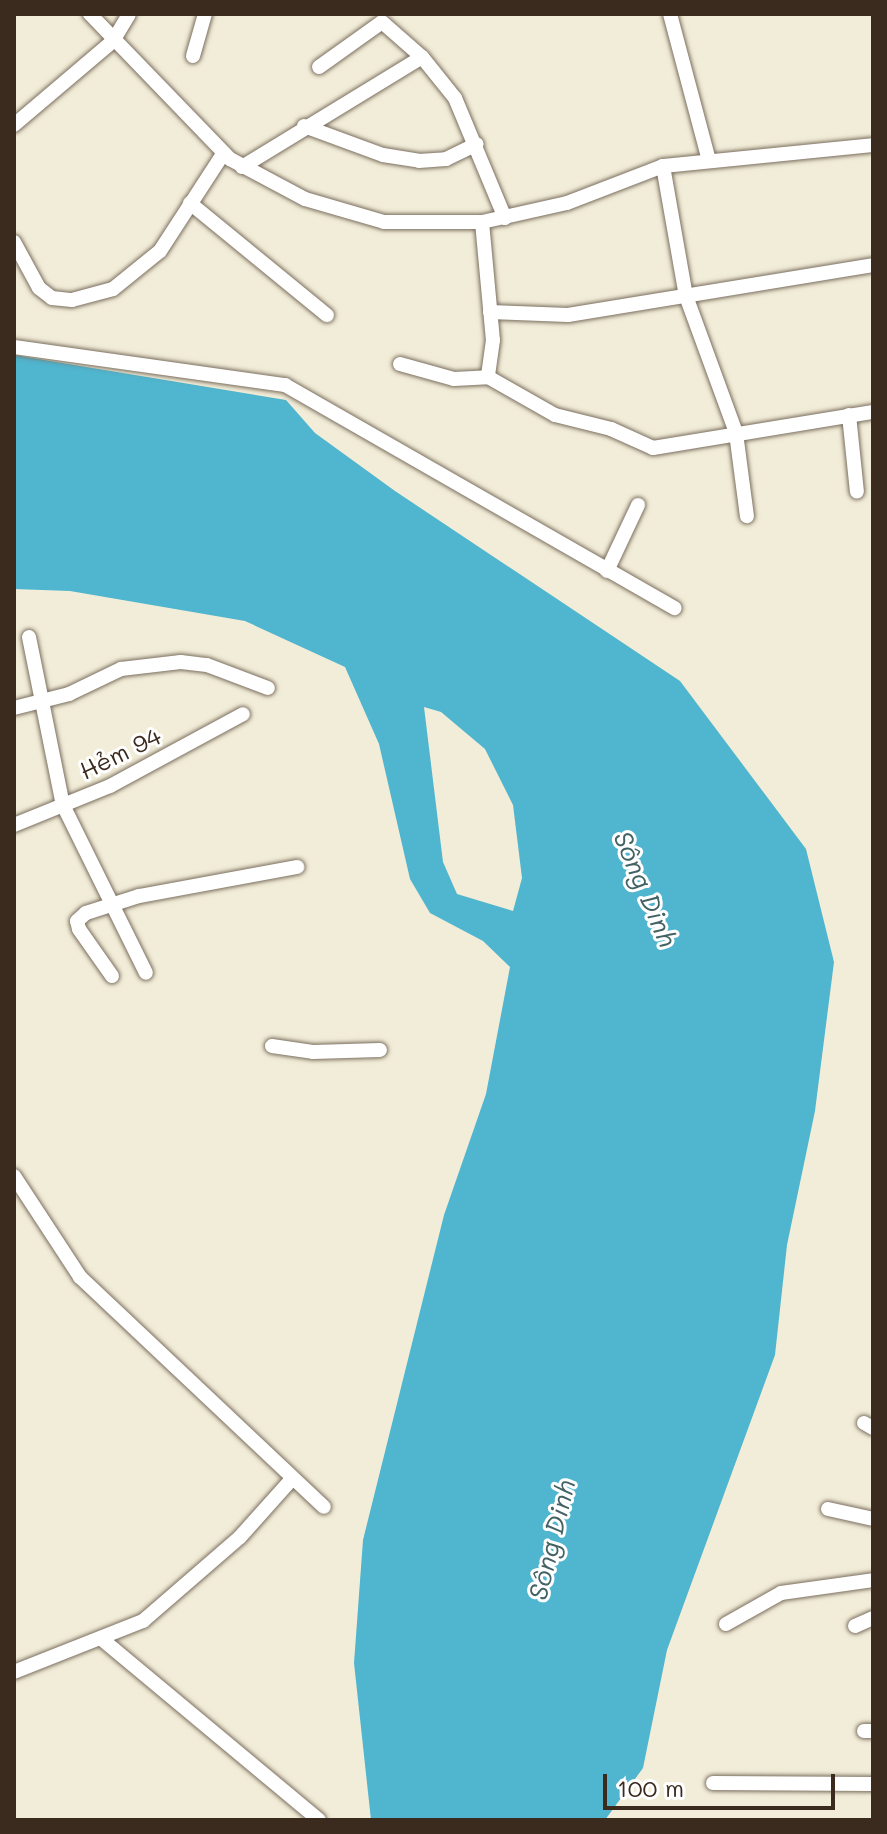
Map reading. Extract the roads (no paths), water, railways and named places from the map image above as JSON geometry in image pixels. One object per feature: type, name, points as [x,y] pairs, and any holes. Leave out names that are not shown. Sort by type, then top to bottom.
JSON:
[{"type":"street","points":[[90,14],[223,154],[305,199],[360,218],[408,224],[482,222],[567,203],[663,166],[873,145]]},
{"type":"street","points":[[14,125],[113,41],[129,14]]},
{"type":"street","points":[[193,56],[205,14]]},
{"type":"street","points":[[670,14],[709,161]]},
{"type":"street","points":[[319,67],[382,22],[447,84],[477,144],[505,218]]},
{"type":"street","points":[[242,167],[304,126],[422,57]]},
{"type":"street","points":[[304,126],[372,151],[419,161],[446,159],[477,144]]},
{"type":"street","points":[[14,242],[20,269],[52,298],[84,298],[113,289],[160,251],[223,154]]},
{"type":"street","points":[[663,166],[686,296],[736,433],[747,516]]},
{"type":"street","points":[[190,203],[327,315]]},
{"type":"street","points":[[482,222],[493,350],[488,377]]},
{"type":"street","points":[[490,312],[547,317],[873,265]]},
{"type":"street","points":[[14,347],[285,385],[675,608]]},
{"type":"street","points":[[400,364],[454,379],[488,377],[555,415],[611,429],[647,447],[873,412]]},
{"type":"street","points":[[849,415],[857,492]]},
{"type":"street","points":[[607,571],[638,505]]},
{"type":"street","points":[[29,637],[63,805],[146,973]]},
{"type":"street","points":[[14,708],[40,703],[121,669],[181,662],[207,665],[268,688]]},
{"type":"street","name":"Hẻm 94","points":[[14,825],[110,786],[243,714]]},
{"type":"street","points":[[112,976],[77,924],[86,913],[113,902],[297,867]]},
{"type":"street","points":[[272,1046],[313,1052],[380,1050]]},
{"type":"street","points":[[14,1176],[80,1277],[291,1480],[324,1507]]},
{"type":"street","points":[[14,1672],[103,1640],[143,1621],[240,1537],[291,1480]]},
{"type":"street","points":[[828,1509],[873,1519]]},
{"type":"street","points":[[726,1624],[781,1593],[873,1580]]},
{"type":"street","points":[[855,1626],[873,1618]]},
{"type":"street","points":[[103,1640],[319,1820]]},
{"type":"street","points":[[713,1783],[873,1784]]},
{"type":"water","name":"Sông Dinh","points":[[14,355],[286,400],[315,433],[395,491],[680,681],[806,849],[834,962],[815,1111],[787,1245],[775,1355],[667,1650],[643,1768],[605,1820],[371,1820],[354,1663],[363,1540],[444,1215],[486,1094],[510,967],[483,941],[430,913],[410,879],[379,744],[345,667],[245,621],[70,591],[14,589]],"holes":[[[424,707],[441,712],[485,749],[513,805],[522,878],[513,911],[457,894],[443,862]]]}]
